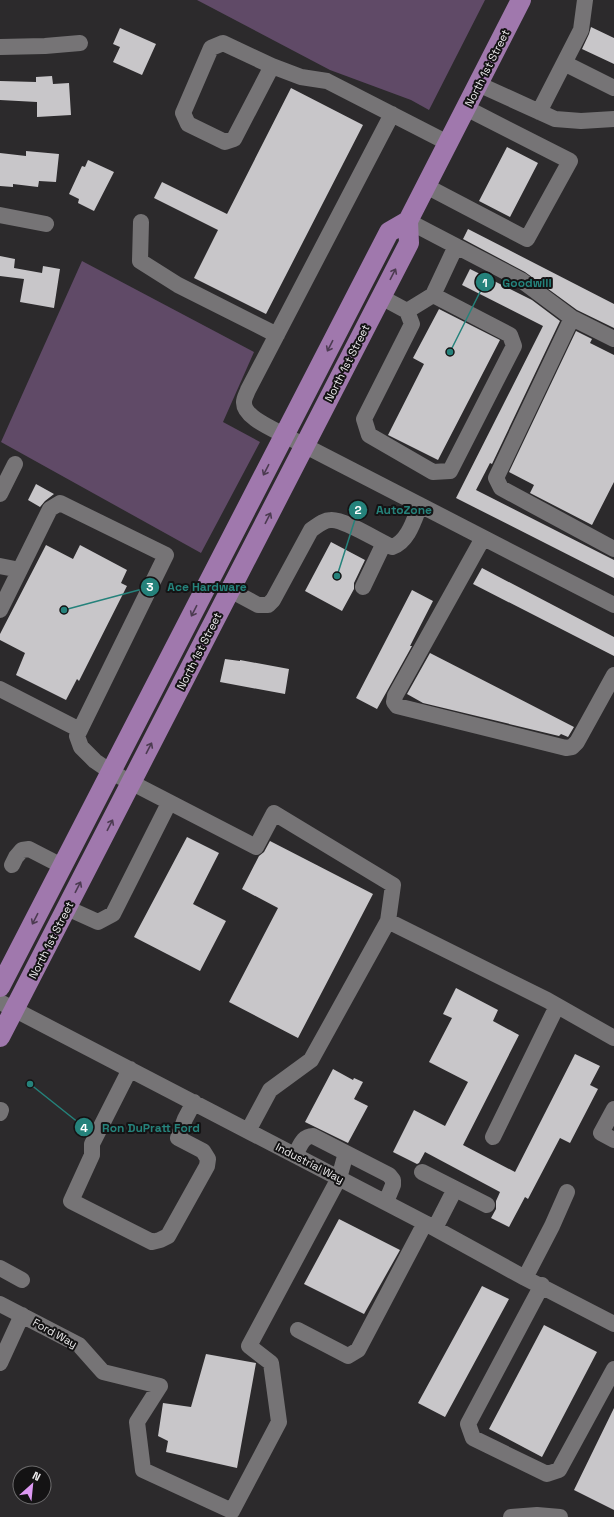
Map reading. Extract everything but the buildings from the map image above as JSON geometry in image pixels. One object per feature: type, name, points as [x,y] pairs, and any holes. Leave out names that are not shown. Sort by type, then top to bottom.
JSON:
[{"type":"main road","name":"North 1st Street","points":[[5,1001],[67,908],[132,783],[409,243],[408,221],[521,0]]},
{"type":"main road","name":"North 1st Street","points":[[0,1037],[5,1001],[62,866],[389,232],[408,221]]},
{"type":"street","points":[[539,112],[581,30],[585,0]]},
{"type":"street","points":[[0,47],[45,46],[80,43]]},
{"type":"street","points":[[272,66],[234,139],[225,142],[188,124],[183,113],[212,48],[223,43],[301,78],[327,81],[448,143]]},
{"type":"street","points":[[564,63],[614,88]]},
{"type":"street","points":[[478,84],[555,119],[581,121],[614,119]]},
{"type":"street","points":[[426,186],[527,239],[570,161],[466,108]]},
{"type":"street","points":[[392,114],[248,390],[244,402],[246,411],[253,418],[284,435],[614,605]]},
{"type":"street","points":[[0,215],[46,224]]},
{"type":"street","points":[[408,221],[521,280],[572,318],[614,340]]},
{"type":"street","points":[[141,222],[140,261],[178,285],[277,335]]},
{"type":"street","points":[[407,311],[433,295],[456,246]]},
{"type":"street","points":[[381,297],[407,311],[412,324],[364,419],[369,435],[433,472],[450,471],[514,346],[510,335],[433,295]]},
{"type":"street","points":[[572,318],[496,478],[501,488],[614,549]]},
{"type":"street","points":[[0,494],[15,464]]},
{"type":"street","points":[[0,610],[50,509],[60,503],[166,555],[77,736],[81,746],[95,762],[111,772],[256,848],[274,813],[393,885],[388,920],[311,1060],[270,1090],[248,1131]]},
{"type":"street","points":[[230,590],[258,605],[268,605],[273,600],[311,530],[321,522],[331,520],[342,522],[392,547],[400,544],[408,532],[420,506]]},
{"type":"street","points":[[484,538],[395,696],[394,702],[397,706],[566,748],[572,747],[577,742],[614,674]]},
{"type":"street","points":[[363,586],[384,543]]},
{"type":"street","points":[[0,566],[20,570]]},
{"type":"street","points":[[0,689],[80,730]]},
{"type":"street","points":[[67,908],[98,922],[113,914],[169,803]]},
{"type":"street","points":[[12,865],[22,850],[29,849],[62,866]]},
{"type":"street","points":[[388,920],[557,1006],[614,1038]]},
{"type":"street","name":"Industrial Way","points":[[5,1001],[130,1069],[386,1202],[525,1278],[614,1324]]},
{"type":"street","points":[[493,1137],[557,1006]]},
{"type":"street","points":[[130,1069],[92,1144],[92,1155],[71,1201],[152,1242],[168,1236],[207,1166],[208,1159],[202,1151],[178,1138],[194,1102]]},
{"type":"street","points":[[614,1109],[601,1134],[614,1140]]},
{"type":"street","points":[[295,1155],[303,1139],[308,1136],[313,1136],[346,1153],[389,1176],[393,1180],[386,1202]]},
{"type":"street","points":[[339,1178],[346,1153]]},
{"type":"street","points":[[422,1172],[487,1205]]},
{"type":"street","name":"Ford Way","points":[[0,1304],[79,1345],[103,1372],[160,1386],[137,1422],[143,1470],[232,1511],[279,1422],[271,1364],[249,1346],[339,1178]]},
{"type":"street","points":[[298,1330],[348,1356],[358,1350],[430,1226],[455,1189]]},
{"type":"street","points":[[525,1278],[552,1226],[567,1192]]},
{"type":"street","points":[[0,1268],[22,1280]]},
{"type":"street","points":[[542,1286],[468,1424],[473,1438],[547,1474],[559,1470],[614,1369]]},
{"type":"street","points":[[0,1363],[22,1315]]},
{"type":"street","points":[[511,1517],[537,1515],[560,1517]]},
{"type":"shaded area","points":[[197,0],[485,0],[429,110],[411,100],[330,70]]},
{"type":"shaded area","points":[[82,261],[254,352],[223,422],[260,442],[201,553],[1,442]]},
{"type":"place","name":"Goodwill","points":[[450,352]]},
{"type":"place","name":"AutoZone","points":[[337,576]]},
{"type":"place","name":"Ace Hardware","points":[[64,610]]},
{"type":"place","name":"Ron DuPratt Ford","points":[[30,1084]]}]
